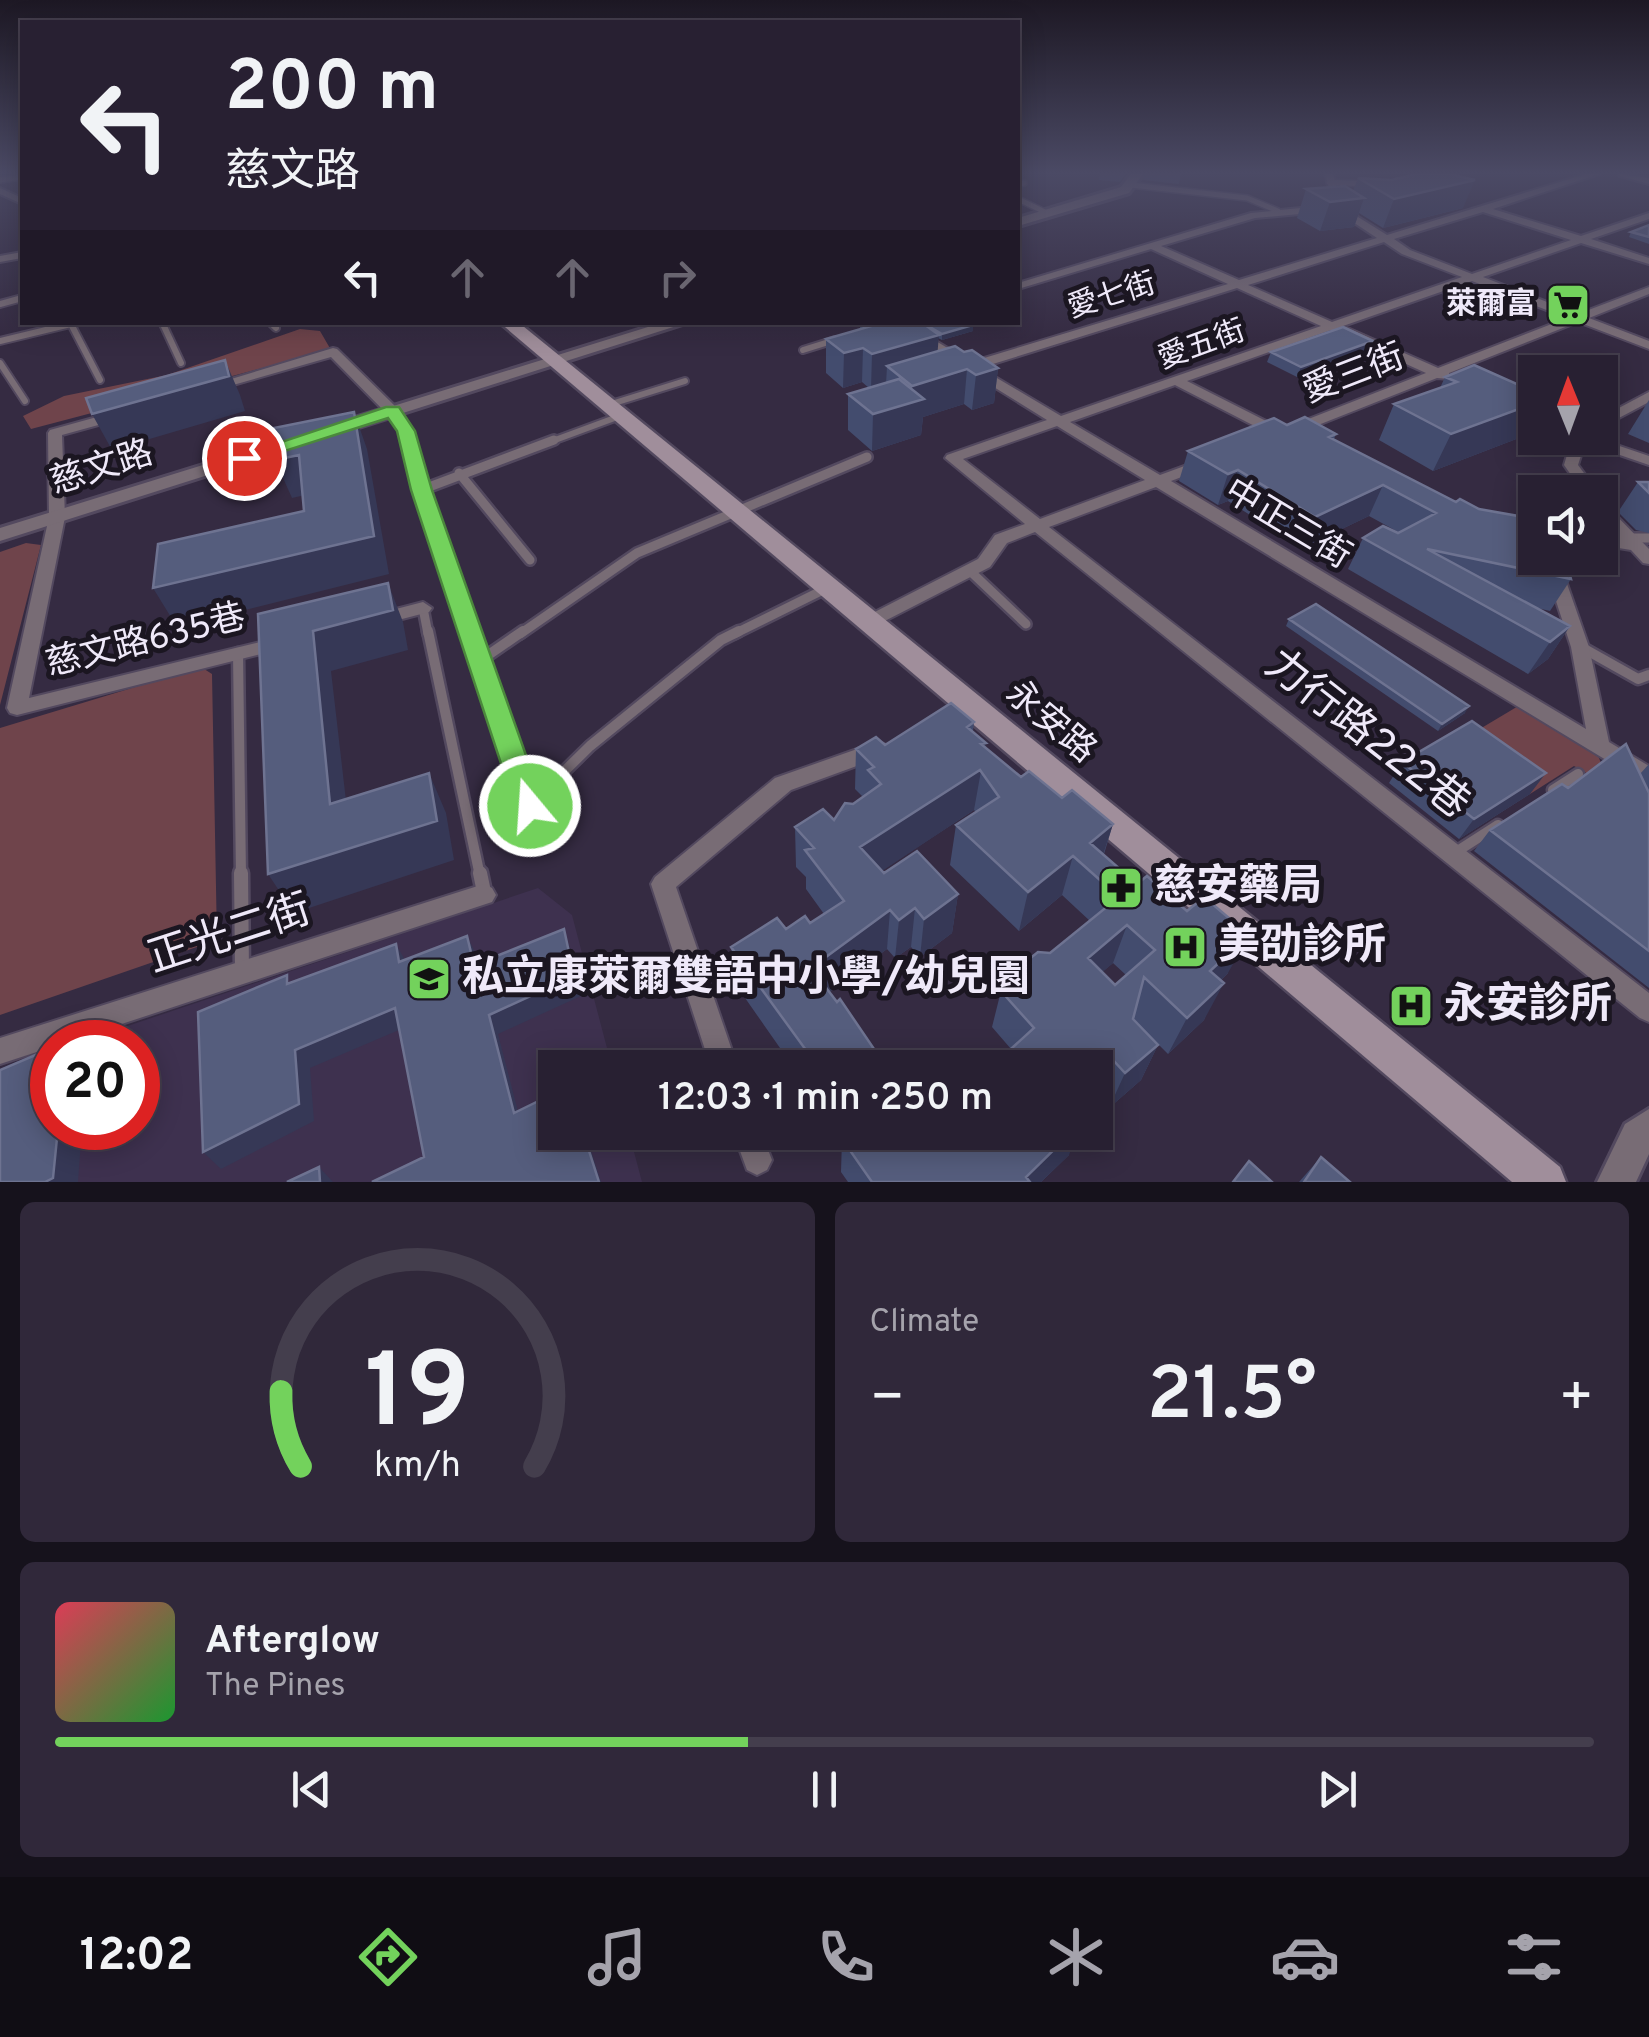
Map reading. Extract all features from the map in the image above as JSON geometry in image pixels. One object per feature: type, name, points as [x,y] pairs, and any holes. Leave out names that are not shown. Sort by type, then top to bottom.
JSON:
[{"type":"main road","name":"永安路","points":[[511,325],[829,587],[970,716],[1546,1182]]},
{"type":"street","points":[[1020,285],[1213,229]]},
{"type":"street","points":[[1369,229],[1468,277],[1649,345]]},
{"type":"street","name":"愛七街","points":[[951,373],[1414,229]]},
{"type":"street","points":[[1548,229],[1649,262]]},
{"type":"street","name":"愛五街","points":[[952,458],[1609,229]]},
{"type":"street","points":[[1152,246],[1456,382]]},
{"type":"street","name":"愛三街","points":[[1264,441],[1649,290]]},
{"type":"street","name":"中正三街","points":[[900,325],[1649,777]]},
{"type":"street","name":"慈文路","points":[[0,534],[554,362],[652,326]]},
{"type":"street","points":[[204,390],[334,352],[392,411]]},
{"type":"street","points":[[1178,381],[1300,442]]},
{"type":"street","points":[[1618,414],[1649,396]]},
{"type":"street","points":[[57,517],[55,433],[129,412]]},
{"type":"street","points":[[1618,451],[1649,462]]},
{"type":"street","points":[[870,622],[984,563],[1001,538],[1228,455]]},
{"type":"street","name":"力行路222巷","points":[[952,458],[1649,1008]]},
{"type":"street","name":"慈文路635巷","points":[[57,517],[16,708],[293,640]]},
{"type":"street","points":[[1636,540],[1649,559]]},
{"type":"street","points":[[1556,575],[1612,758]]},
{"type":"street","points":[[368,622],[423,608]]},
{"type":"street","points":[[719,1050],[663,884],[783,784],[908,739]]},
{"type":"street","name":"正光二街","points":[[0,1051],[484,895]]},
{"type":"street","points":[[1616,1182],[1638,1137],[1649,1126]]},
{"type":"lane","points":[[0,341],[68,325]]},
{"type":"lane","points":[[77,325],[100,380]]},
{"type":"lane","points":[[163,325],[181,363]]},
{"type":"lane","points":[[877,328],[886,325]]},
{"type":"lane","points":[[803,350],[840,339]]},
{"type":"lane","points":[[0,364],[25,401]]},
{"type":"lane","points":[[422,490],[685,380]]},
{"type":"lane","points":[[392,411],[406,431],[422,490],[530,806],[605,733],[721,640],[829,587]]},
{"type":"lane","points":[[481,660],[637,553],[867,457]]},
{"type":"lane","points":[[459,473],[530,560]]},
{"type":"lane","points":[[969,570],[1026,624]]},
{"type":"lane","points":[[423,608],[484,895]]},
{"type":"lane","points":[[1580,647],[1638,679],[1649,675]]},
{"type":"lane","points":[[238,654],[242,976]]},
{"type":"lane","points":[[1547,794],[1578,774]]},
{"type":"lane","points":[[1454,853],[1516,814]]},
{"type":"shaded area","points":[[300,329],[320,331],[331,350],[31,429],[23,416],[64,396],[167,375]]},
{"type":"shaded area","points":[[26,543],[41,545],[0,705],[0,552]]},
{"type":"shaded area","points":[[201,667],[212,674],[217,940],[0,1015],[0,728]]},
{"type":"shaded area","points":[[1520,705],[1596,751],[1604,770],[1595,778],[1574,766],[1530,794],[1458,742]]},
{"type":"shaded area","name":"私立康萊爾雙語中小學/幼兒園","points":[[538,888],[572,915],[608,1050],[538,1050],[538,1150],[634,1150],[642,1182],[0,1182],[0,1069],[30,1059],[30,1150],[160,1150],[160,1020],[145,1020]]},
{"type":"building","points":[[1649,229],[1649,237],[1631,232]]},
{"type":"building","points":[[875,325],[925,325],[939,335],[872,354],[863,348],[844,353],[826,339]]},
{"type":"building","points":[[926,325],[973,325],[942,334]]},
{"type":"building","points":[[1343,327],[1373,341],[1301,367],[1271,352]]},
{"type":"building","points":[[955,346],[964,352],[972,350],[998,368],[976,375],[967,369],[912,386],[887,366]]},
{"type":"building","points":[[225,360],[229,376],[92,414],[86,398]]},
{"type":"building","points":[[1474,365],[1518,384],[1518,409],[1451,434],[1394,404],[1457,382],[1445,377]]},
{"type":"building","points":[[899,379],[924,399],[873,414],[848,394]]},
{"type":"building","points":[[354,412],[374,536],[153,588],[158,544],[304,511],[299,455],[275,460],[274,428]]},
{"type":"building","points":[[1305,417],[1336,434],[1329,437],[1456,502],[1460,499],[1479,509],[1518,516],[1518,568],[1427,549],[1570,626],[1550,642],[1363,538],[1383,526],[1398,533],[1436,513],[1383,485],[1315,517],[1238,470],[1228,474],[1188,451],[1274,418],[1287,425]]},
{"type":"building","points":[[388,583],[393,610],[313,631],[330,804],[429,773],[437,821],[268,874],[258,614]]},
{"type":"building","points":[[1316,604],[1469,706],[1442,724],[1289,619]]},
{"type":"building","points":[[951,703],[974,722],[967,727],[986,743],[981,744],[1021,777],[1029,771],[1062,798],[1072,790],[1113,824],[1090,843],[1137,884],[1147,876],[1187,911],[1204,897],[1249,935],[1210,971],[1224,983],[1187,1018],[1144,977],[1133,1019],[1158,1045],[1125,1073],[1113,1060],[1113,1050],[1010,1050],[1034,1028],[1001,991],[1022,975],[1023,964],[1038,952],[1050,953],[1119,897],[1073,856],[1028,892],[956,825],[999,797],[980,770],[860,847],[884,873],[917,851],[958,894],[924,919],[915,908],[899,920],[890,910],[811,968],[837,1002],[840,999],[874,1049],[806,1050],[731,947],[777,918],[786,929],[805,916],[810,923],[844,901],[805,850],[814,848],[795,827],[823,809],[834,820],[845,803],[853,804],[881,784],[868,770],[874,767],[856,749],[876,737],[885,745]],"holes":[[[1127,925],[1155,950],[1115,985],[1088,958]]]},
{"type":"building","points":[[1472,721],[1546,773],[1474,819],[1402,762]]},
{"type":"building","points":[[1626,744],[1649,793],[1649,951],[1490,830],[1562,784],[1568,788]]},
{"type":"building","points":[[564,929],[574,976],[489,1015],[514,1113],[538,1101],[538,1150],[589,1150],[599,1182],[372,1182],[424,1157],[395,1008],[295,1050],[299,1104],[203,1152],[198,1012],[287,975],[287,984],[396,944],[399,962],[467,936],[474,965]]},
{"type":"building","points":[[30,1057],[30,1150],[56,1150],[53,1178],[45,1182],[0,1182],[0,1070]]},
{"type":"building","points":[[850,1150],[1054,1150],[1026,1177],[1030,1182],[872,1182]]},
{"type":"building","points":[[1321,1157],[1350,1182],[1304,1182]]},
{"type":"building","points":[[1249,1161],[1272,1182],[1233,1182]]},
{"type":"building","points":[[319,1167],[320,1182],[287,1182]]},
{"type":"place","name":"萊爾富","points":[[1568,305]]},
{"type":"place","name":"慈安藥局","points":[[1121,888]]},
{"type":"place","name":"美劭診所","points":[[1185,947]]},
{"type":"place","name":"私立康萊爾雙語中小學/幼兒園","points":[[429,979]]},
{"type":"place","name":"永安診所","points":[[1411,1006]]},
{"type":"route","points":[[244,458],[392,411],[406,431],[422,490],[530,806]]}]
